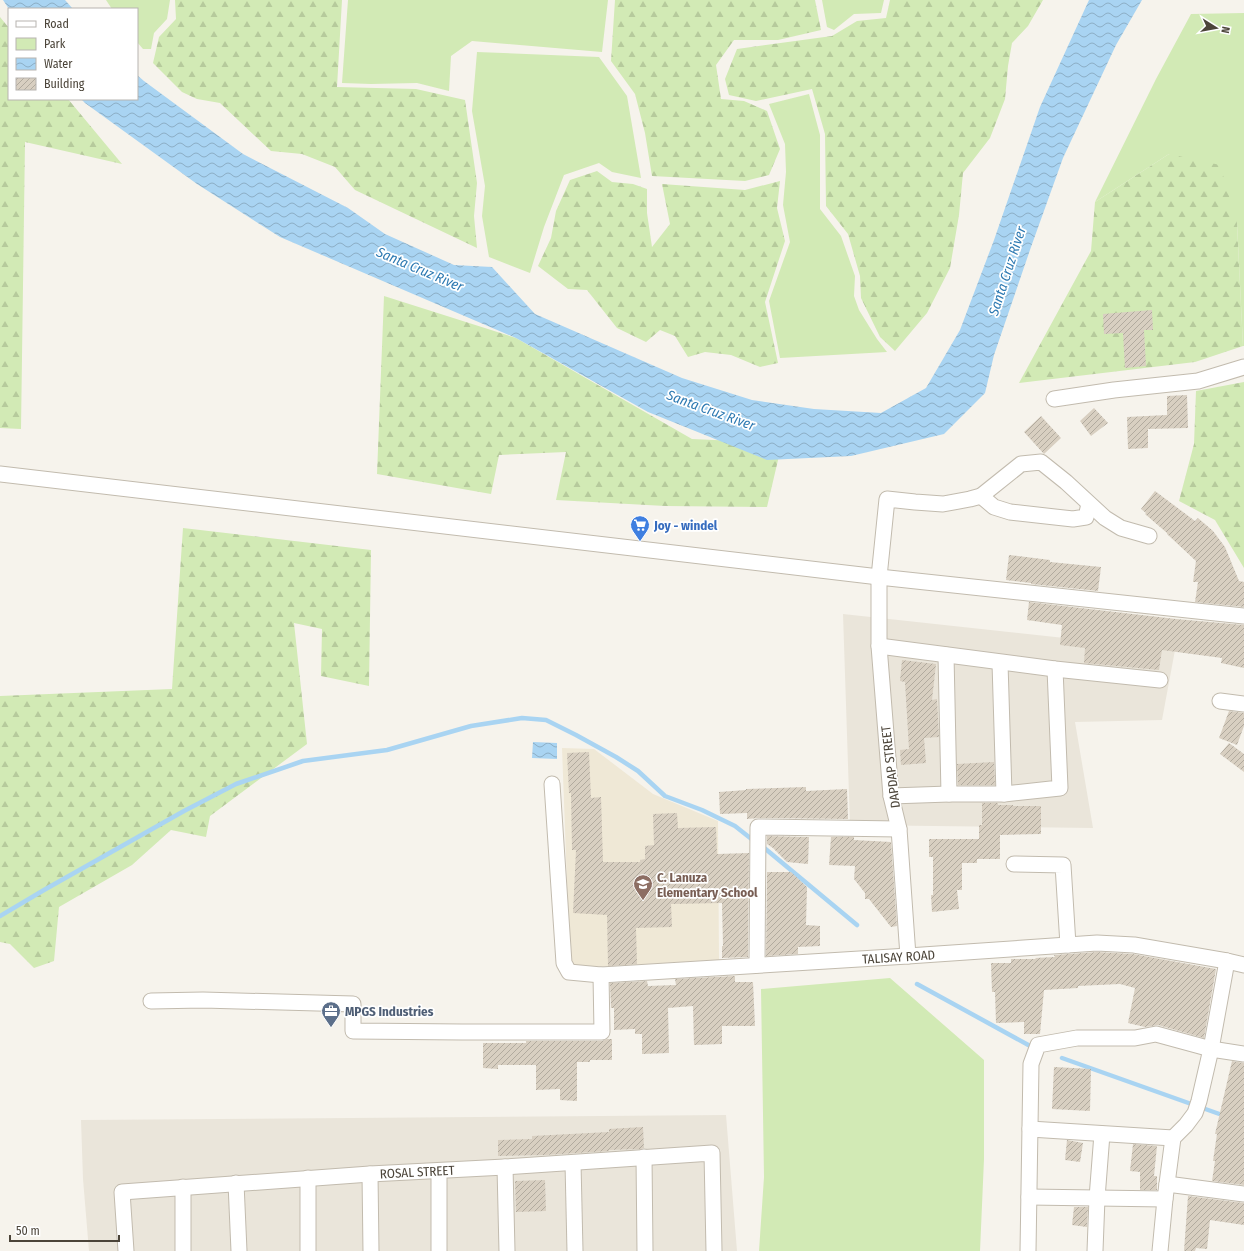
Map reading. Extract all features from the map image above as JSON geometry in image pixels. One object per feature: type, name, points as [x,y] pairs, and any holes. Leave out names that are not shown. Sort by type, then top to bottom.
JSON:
[{"type":"street","points":[[1054,399],[1114,390],[1198,381],[1244,367]]},
{"type":"street","points":[[1089,504],[1086,517],[1073,519],[1010,512],[994,507],[981,496],[1021,464],[1041,462],[1066,482],[1105,518],[1121,528],[1149,536]]},
{"type":"street","points":[[0,474],[879,577],[1244,616]]},
{"type":"street","name":"DAPDAP STREET","points":[[908,956],[899,829],[891,796],[879,646],[879,577],[887,499],[943,504],[981,496]]},
{"type":"street","points":[[879,646],[1000,663],[1160,680]]},
{"type":"street","points":[[946,655],[949,794]]},
{"type":"street","points":[[1000,663],[1004,794]]},
{"type":"street","points":[[891,796],[1004,794],[1060,788],[1055,669]]},
{"type":"street","points":[[1220,701],[1244,704]]},
{"type":"street","name":"TALISAY ROAD","points":[[552,784],[564,963],[569,972],[601,975],[1097,944],[1134,945],[1244,965]]},
{"type":"street","points":[[757,965],[758,827],[899,829]]},
{"type":"street","points":[[1014,864],[1063,865],[1068,946]]},
{"type":"street","points":[[1160,1251],[1173,1138],[1186,1125],[1197,1107],[1211,1049],[1227,961]]},
{"type":"street","points":[[151,1001],[203,1000],[353,1004],[353,1031],[602,1032],[601,975]]},
{"type":"street","points":[[1028,1251],[1031,1064],[1038,1045],[1077,1038],[1135,1038],[1156,1034],[1211,1049],[1244,1054]]},
{"type":"street","points":[[1030,1129],[1173,1138]]},
{"type":"street","points":[[1095,1251],[1102,1134]]},
{"type":"street","name":"ROSAL STREET","points":[[126,1251],[122,1192],[308,1178],[573,1163],[712,1153],[714,1251]]},
{"type":"street","points":[[644,1157],[645,1251]]},
{"type":"street","points":[[573,1163],[575,1251]]},
{"type":"street","points":[[505,1167],[506,1251]]},
{"type":"street","points":[[439,1171],[439,1251]]},
{"type":"street","points":[[370,1174],[371,1251]]},
{"type":"street","points":[[308,1178],[308,1251]]},
{"type":"street","points":[[236,1183],[239,1251]]},
{"type":"street","points":[[1167,1184],[1244,1194]]},
{"type":"street","points":[[183,1187],[184,1251]]},
{"type":"street","points":[[1029,1197],[1165,1199]]},
{"type":"shaded area","points":[[843,614],[1175,650],[1162,720],[1075,722],[1093,828],[850,825]]},
{"type":"shaded area","name":"C. Lanuza Elementary School","points":[[562,748],[594,749],[653,794],[718,821],[719,960],[575,968],[570,964]]},
{"type":"shaded area","points":[[726,1115],[737,1251],[89,1251],[83,1179],[81,1120]]},
{"type":"green space","points":[[106,0],[170,0],[167,19],[154,33],[151,49],[143,49],[138,43],[138,8],[111,8]]},
{"type":"green space","points":[[175,0],[342,0],[337,87],[416,89],[465,100],[477,183],[474,216],[477,248],[355,190],[335,167],[302,154],[271,151],[220,103],[197,99],[182,92],[153,63],[159,37],[176,19]]},
{"type":"green space","points":[[348,0],[608,0],[602,52],[472,41],[451,56],[449,91],[417,83],[342,83]]},
{"type":"green space","points":[[615,0],[815,0],[821,30],[778,40],[734,40],[716,65],[721,99],[744,101],[767,111],[780,149],[769,175],[745,181],[652,176],[645,133],[635,94],[611,61]]},
{"type":"green space","points":[[822,0],[884,0],[881,13],[854,14],[834,30],[827,27]]},
{"type":"green space","points":[[890,0],[1043,0],[1028,26],[1012,43],[1005,99],[990,138],[963,173],[959,215],[950,268],[927,313],[895,351],[880,337],[861,298],[860,276],[848,234],[826,206],[825,134],[812,89],[756,101],[729,95],[725,79],[737,49],[832,36],[857,21],[886,18]]},
{"type":"green space","points":[[1244,13],[1243,346],[1237,223],[1169,154],[1095,202],[1156,79],[1191,14]]},
{"type":"green space","points":[[0,17],[8,27],[8,100],[69,100],[122,164],[25,142],[21,429],[0,428]]},
{"type":"green space","points":[[477,52],[599,57],[627,96],[641,178],[612,172],[599,163],[564,175],[544,227],[530,273],[489,257],[482,216],[485,186],[472,111]]},
{"type":"green space","points":[[809,94],[820,135],[820,209],[841,236],[855,276],[854,296],[859,310],[887,352],[780,358],[769,301],[790,242],[783,205],[786,172],[785,144],[769,104]]},
{"type":"green space","points":[[1169,154],[1220,165],[1237,223],[1243,346],[1195,362],[1019,383],[1091,251],[1095,202]]},
{"type":"green space","points":[[597,171],[612,182],[633,184],[647,189],[647,213],[652,247],[670,224],[662,184],[745,190],[780,181],[777,208],[785,241],[765,302],[778,363],[760,367],[731,355],[705,352],[688,357],[675,336],[660,330],[646,342],[617,328],[587,290],[568,289],[538,266],[551,238],[556,211],[570,180]]},
{"type":"green space","points":[[384,296],[516,338],[692,439],[782,443],[767,507],[665,506],[556,500],[566,452],[499,455],[491,494],[377,474]]},
{"type":"green space","points":[[1244,382],[1244,568],[1215,520],[1179,501],[1194,444],[1196,391]]},
{"type":"green space","points":[[183,528],[371,550],[369,686],[321,676],[322,629],[294,623],[307,744],[210,816],[206,837],[171,830],[132,865],[59,907],[54,961],[34,968],[10,944],[0,942],[0,696],[172,689]]},
{"type":"green space","points":[[890,978],[984,1060],[984,1159],[980,1251],[759,1251],[764,1177],[761,989]]},
{"type":"water","points":[[3,0],[65,0],[72,8],[8,8]]},
{"type":"water","name":"Santa Cruz River","points":[[1089,0],[1142,0],[1116,45],[1063,158],[994,355],[985,393],[944,434],[851,456],[767,460],[648,412],[516,338],[280,237],[197,184],[82,100],[138,100],[138,76],[243,154],[348,208],[385,234],[454,265],[492,267],[535,314],[682,378],[752,400],[814,409],[881,413],[926,388],[960,330],[994,240],[1040,107]]},
{"type":"water","points":[[533,742],[557,743],[557,759],[532,758]]},
{"type":"building","points":[[1152,310],[1153,330],[1144,330],[1146,366],[1125,368],[1123,333],[1104,334],[1103,314]]},
{"type":"building","points":[[1187,395],[1188,428],[1148,429],[1148,448],[1128,449],[1127,417],[1167,415],[1167,396]]},
{"type":"building","points":[[1094,408],[1108,423],[1091,436],[1080,421]]},
{"type":"building","points":[[1041,416],[1061,438],[1044,454],[1024,432]]},
{"type":"building","points":[[1155,491],[1195,521],[1198,518],[1213,531],[1225,547],[1239,581],[1244,582],[1244,607],[1195,602],[1198,582],[1193,582],[1196,561],[1141,509]]},
{"type":"building","points":[[1009,555],[1050,560],[1050,562],[1101,567],[1098,591],[1006,580]]},
{"type":"building","points":[[1029,602],[1176,619],[1244,625],[1244,668],[1221,663],[1222,658],[1162,650],[1159,670],[1084,663],[1085,648],[1060,645],[1062,625],[1027,620]]},
{"type":"building","points":[[902,660],[936,664],[932,700],[937,699],[939,737],[924,738],[926,763],[901,765],[900,750],[909,749],[905,682],[900,681]]},
{"type":"building","points":[[1229,711],[1244,713],[1244,726],[1237,745],[1219,738]]},
{"type":"building","points":[[1229,743],[1244,754],[1244,772],[1220,754]]},
{"type":"building","points":[[589,752],[591,798],[601,797],[603,862],[640,862],[640,860],[645,859],[645,846],[654,845],[653,814],[677,813],[678,828],[716,827],[717,854],[749,853],[748,957],[722,958],[722,903],[671,904],[672,927],[636,928],[637,964],[608,966],[607,915],[573,913],[576,850],[572,850],[571,793],[569,793],[567,753]]},
{"type":"building","points":[[994,762],[995,785],[958,785],[957,764]]},
{"type":"building","points":[[806,787],[806,791],[847,789],[848,819],[747,819],[747,813],[720,814],[719,792],[746,789]]},
{"type":"building","points":[[982,803],[998,803],[998,805],[1013,806],[1041,806],[1041,834],[1000,835],[1000,859],[977,859],[977,863],[962,863],[962,890],[957,890],[959,909],[932,912],[931,895],[933,895],[933,857],[929,857],[929,839],[979,839],[979,825],[982,825]]},
{"type":"building","points":[[767,836],[809,837],[808,864],[787,862],[767,844]]},
{"type":"building","points":[[831,837],[854,837],[854,840],[891,842],[897,926],[891,927],[869,899],[865,899],[865,893],[854,879],[855,866],[829,865]]},
{"type":"building","points":[[767,872],[791,872],[807,887],[806,925],[820,926],[820,946],[798,947],[798,954],[766,956]]},
{"type":"building","points":[[1097,952],[1133,954],[1216,969],[1204,1038],[1158,1025],[1145,1027],[1128,1023],[1135,988],[1120,984],[1078,986],[1078,988],[1044,990],[1040,1034],[1024,1034],[1024,1022],[996,1023],[995,992],[992,992],[991,963],[1011,963],[1011,959],[1036,959],[1035,958],[1055,957],[1054,955]]},
{"type":"building","points":[[735,976],[735,982],[753,982],[755,1026],[722,1026],[722,1044],[694,1045],[693,1006],[668,1008],[669,1053],[642,1054],[642,1034],[635,1034],[635,1029],[614,1030],[614,1008],[611,1008],[610,983],[647,981],[648,986],[676,985],[675,979]]},
{"type":"building","points":[[612,1039],[612,1060],[590,1060],[590,1062],[577,1062],[577,1101],[560,1100],[560,1089],[536,1090],[536,1065],[498,1065],[498,1069],[483,1068],[483,1043],[526,1043],[526,1041],[602,1041]]},
{"type":"building","points":[[1232,1061],[1244,1063],[1244,1185],[1212,1181],[1217,1134],[1215,1134]]},
{"type":"building","points":[[1054,1067],[1091,1069],[1090,1111],[1052,1109]]},
{"type":"building","points":[[643,1127],[644,1148],[641,1149],[545,1155],[498,1156],[498,1140],[532,1139],[532,1136],[609,1132],[609,1129]]},
{"type":"building","points":[[1067,1140],[1083,1143],[1080,1162],[1065,1160]]},
{"type":"building","points":[[1133,1144],[1157,1146],[1154,1176],[1157,1176],[1157,1190],[1140,1190],[1140,1172],[1130,1171]]},
{"type":"building","points":[[545,1180],[546,1211],[516,1212],[515,1181]]},
{"type":"building","points":[[1188,1196],[1244,1203],[1244,1225],[1210,1220],[1207,1249],[1196,1248],[1195,1251],[1184,1251]]},
{"type":"building","points":[[1074,1207],[1088,1207],[1087,1227],[1072,1225]]},
{"type":"waterway","points":[[0,916],[184,811],[236,784],[303,761],[387,750],[471,726],[522,718],[546,720],[576,735],[638,771],[665,796],[702,810],[735,826],[754,841]]},
{"type":"waterway","points":[[762,846],[857,925]]},
{"type":"waterway","points":[[917,984],[1032,1047]]},
{"type":"waterway","points":[[1062,1058],[1225,1116]]},
{"type":"place","name":"Joy - windel","points":[[640,542]]},
{"type":"place","name":"C. Lanuza Elementary School","points":[[643,901]]},
{"type":"place","name":"MPGS Industries","points":[[331,1028]]}]
